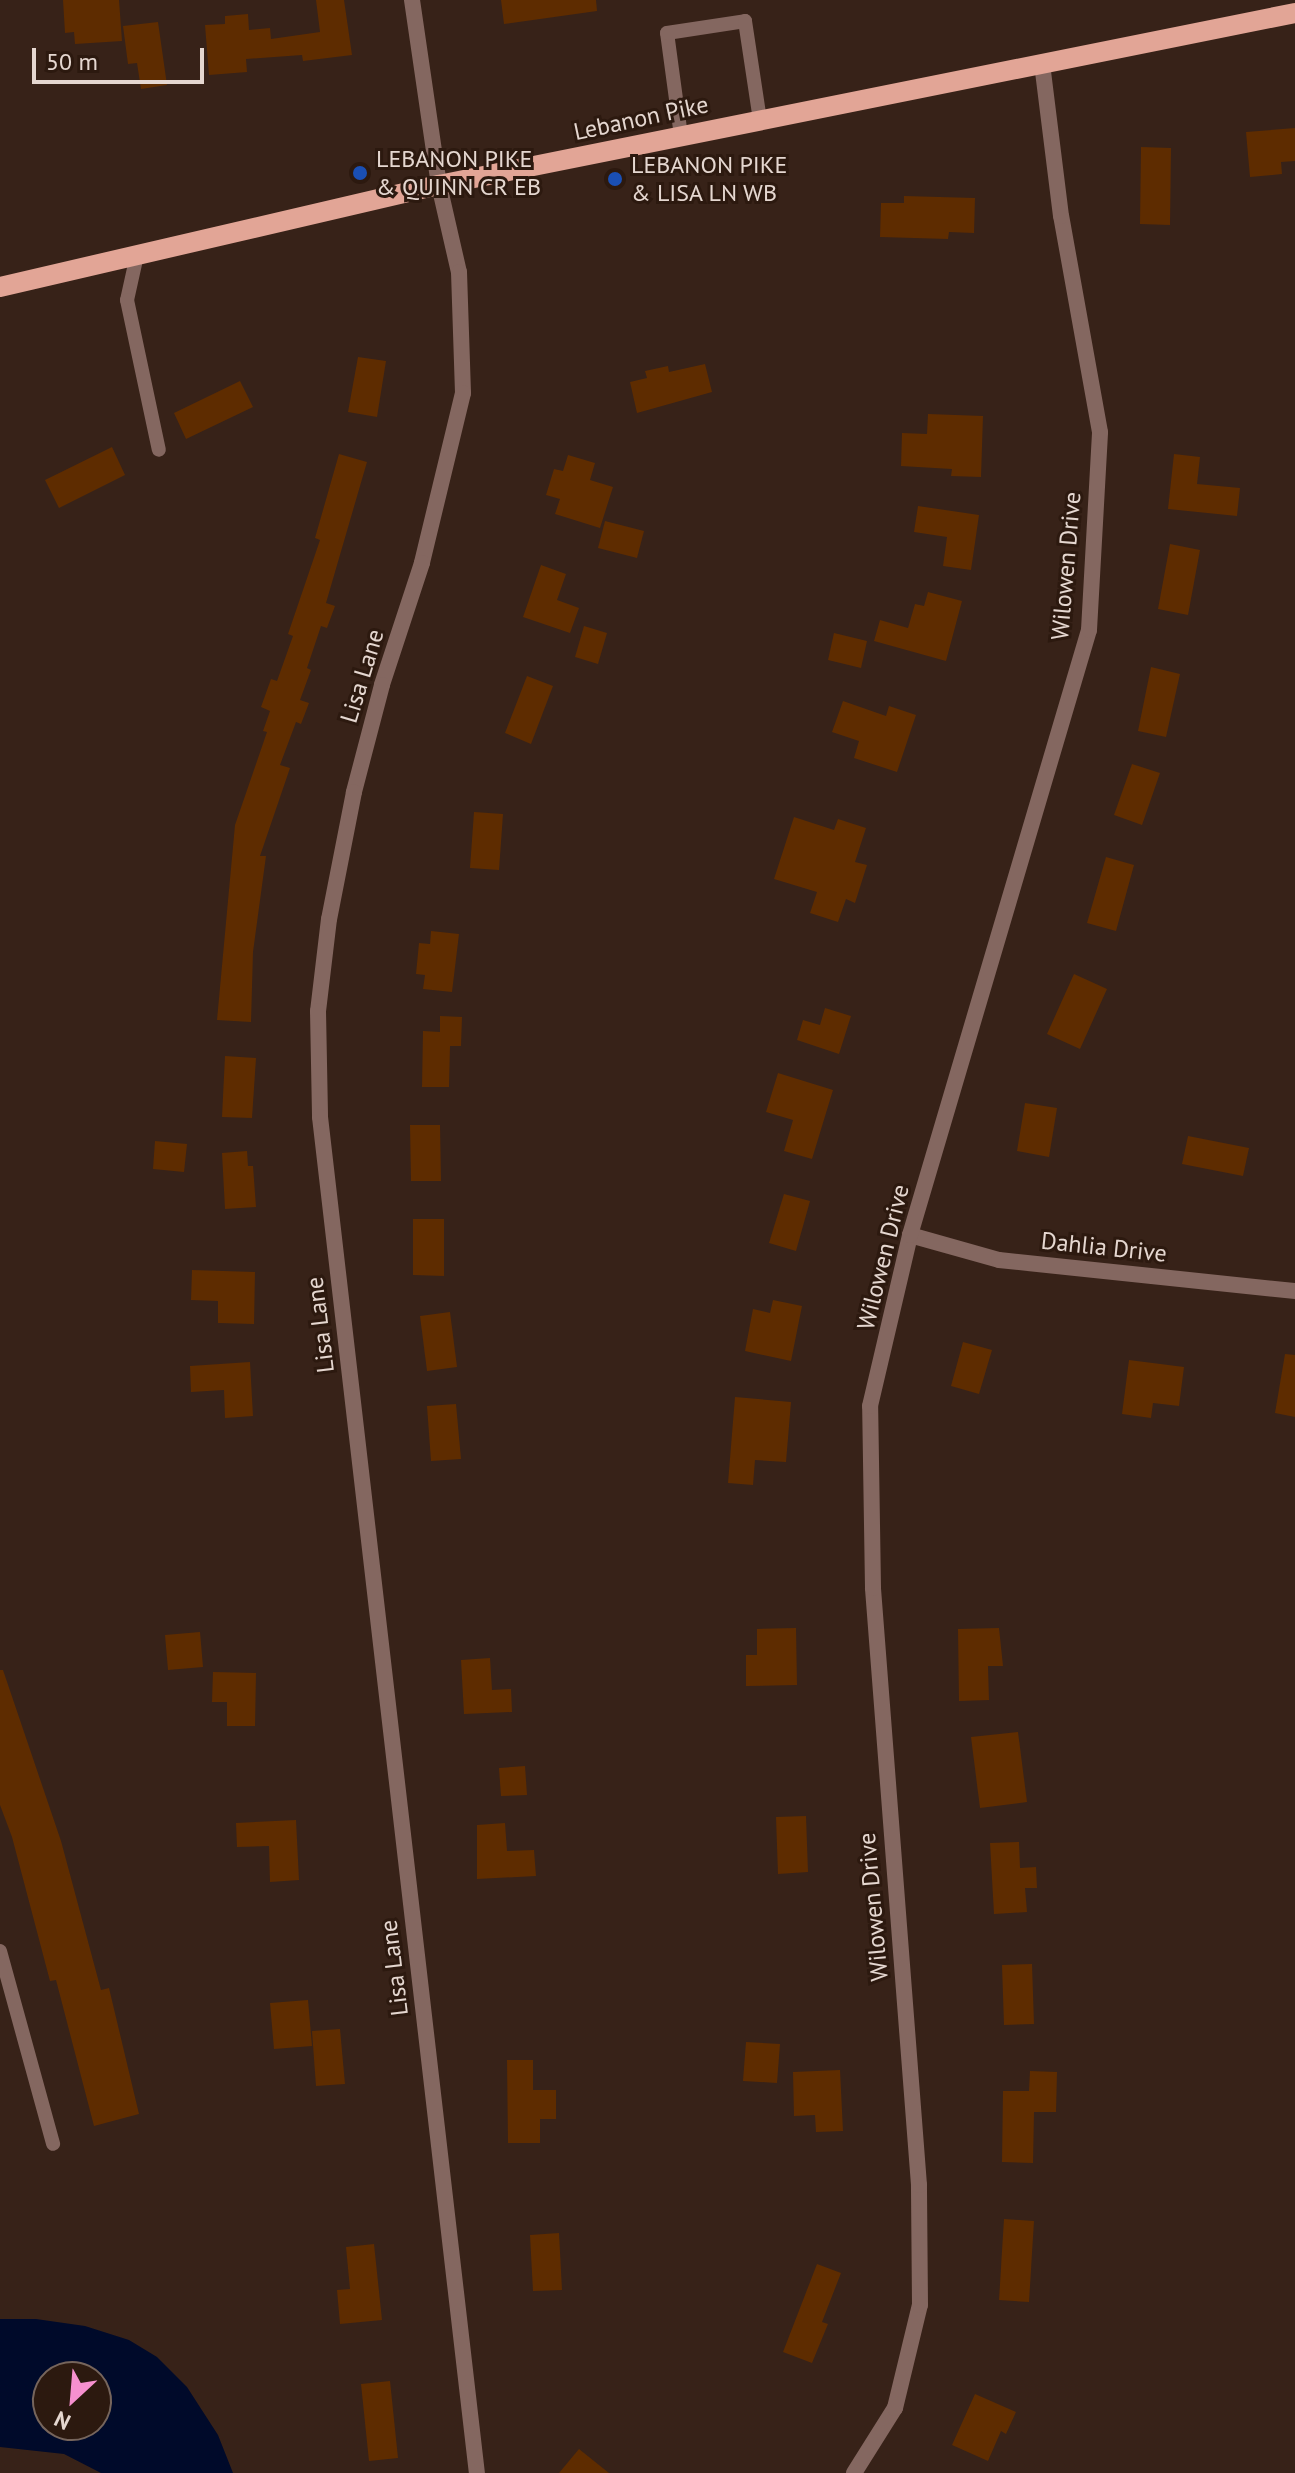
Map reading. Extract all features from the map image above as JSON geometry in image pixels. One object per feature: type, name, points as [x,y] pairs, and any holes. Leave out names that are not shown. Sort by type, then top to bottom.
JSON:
[{"type":"main road","name":"Lebanon Pike","points":[[0,287],[439,185],[1295,13]]},
{"type":"street","name":"Lisa Lane","points":[[412,0],[439,185],[459,272],[463,393],[422,563],[382,685],[354,792],[329,919],[318,1026],[320,1117],[477,2473]]},
{"type":"street","name":"Wilowen Drive","points":[[854,2473],[895,2408],[920,2305],[919,2185],[873,1588],[870,1406],[910,1235],[1089,630],[1100,432],[1061,216],[1042,63]]},
{"type":"street","name":"Dahlia Drive","points":[[910,1235],[999,1260],[1295,1291]]},
{"type":"lane","points":[[681,136],[667,33],[745,21],[760,120]]},
{"type":"lane","points":[[137,255],[127,300],[159,450]]},
{"type":"lane","points":[[0,1951],[53,2144]]},
{"type":"water","points":[[0,2319],[36,2319],[85,2326],[129,2340],[157,2357],[187,2387],[218,2435],[233,2473],[101,2473],[64,2454],[0,2447]]},
{"type":"building","points":[[63,0],[119,0],[122,41],[75,44],[74,32],[65,33]]},
{"type":"building","points":[[316,0],[344,0],[352,55],[303,61],[302,55],[246,59],[247,72],[209,75],[205,25],[225,24],[225,16],[248,14],[249,30],[270,28],[271,39],[320,32]]},
{"type":"building","points":[[501,0],[596,0],[597,11],[504,24]]},
{"type":"building","points":[[158,22],[167,85],[141,89],[137,63],[128,64],[123,26]]},
{"type":"building","points":[[1295,128],[1295,161],[1281,162],[1282,174],[1250,177],[1246,132]]},
{"type":"building","points":[[1141,147],[1171,148],[1170,225],[1140,224]]},
{"type":"building","points":[[904,196],[975,198],[974,233],[949,232],[948,239],[880,237],[881,203],[904,203]]},
{"type":"building","points":[[358,357],[386,361],[377,417],[348,412]]},
{"type":"building","points":[[705,364],[712,392],[637,413],[630,382],[647,378],[645,371],[668,366],[669,372]]},
{"type":"building","points":[[240,381],[253,407],[186,439],[174,413]]},
{"type":"building","points":[[928,414],[983,416],[981,477],[951,476],[952,469],[901,466],[902,433],[927,434]]},
{"type":"building","points":[[112,447],[125,475],[59,508],[45,480]]},
{"type":"building","points":[[339,454],[367,462],[326,603],[335,606],[327,628],[321,626],[307,668],[311,670],[300,700],[309,703],[301,724],[296,722],[280,765],[290,768],[260,856],[266,856],[253,952],[251,1022],[217,1020],[235,825],[267,732],[263,731],[270,711],[261,707],[271,679],[277,681],[293,636],[288,634],[320,540],[315,538]]},
{"type":"building","points":[[1174,454],[1200,457],[1197,484],[1240,488],[1237,516],[1168,509]]},
{"type":"building","points":[[568,455],[595,463],[590,480],[613,487],[600,528],[555,514],[560,499],[546,495],[554,469],[563,471]]},
{"type":"building","points":[[918,506],[979,515],[971,570],[943,566],[947,537],[914,532]]},
{"type":"building","points":[[605,521],[644,531],[637,558],[598,548]]},
{"type":"building","points":[[1170,544],[1200,550],[1188,615],[1158,609]]},
{"type":"building","points":[[541,565],[566,574],[557,600],[579,608],[570,633],[523,617]]},
{"type":"building","points":[[928,592],[962,601],[946,661],[874,641],[880,620],[908,628],[915,604],[924,606]]},
{"type":"building","points":[[584,626],[607,633],[598,664],[575,657]]},
{"type":"building","points":[[834,633],[867,641],[861,668],[828,660]]},
{"type":"building","points":[[1151,667],[1180,674],[1166,737],[1138,731]]},
{"type":"building","points":[[527,676],[553,686],[531,744],[505,733]]},
{"type":"building","points":[[843,701],[886,716],[889,706],[916,715],[897,772],[854,758],[859,741],[832,732]]},
{"type":"building","points":[[1132,764],[1160,773],[1142,825],[1114,815]]},
{"type":"building","points":[[474,812],[503,814],[499,870],[470,868]]},
{"type":"building","points":[[794,817],[834,830],[838,819],[866,828],[855,862],[867,865],[855,903],[846,899],[838,922],[810,913],[817,892],[774,879]]},
{"type":"building","points":[[1106,857],[1134,865],[1116,931],[1087,923]]},
{"type":"building","points":[[431,931],[459,934],[452,992],[423,989],[425,975],[416,974],[419,943],[430,944]]},
{"type":"building","points":[[1074,974],[1107,989],[1080,1049],[1047,1034]]},
{"type":"building","points":[[825,1008],[851,1016],[839,1054],[797,1040],[803,1020],[820,1025]]},
{"type":"building","points":[[440,1016],[462,1017],[461,1046],[450,1046],[449,1087],[422,1087],[423,1031],[440,1032]]},
{"type":"building","points":[[225,1056],[256,1058],[252,1118],[222,1117]]},
{"type":"building","points":[[778,1073],[833,1090],[812,1159],[784,1151],[793,1120],[766,1112]]},
{"type":"building","points":[[1025,1103],[1057,1108],[1049,1157],[1017,1151]]},
{"type":"building","points":[[410,1125],[440,1125],[441,1181],[411,1181]]},
{"type":"building","points":[[1188,1136],[1249,1148],[1243,1176],[1182,1164]]},
{"type":"building","points":[[155,1141],[187,1144],[184,1172],[153,1169]]},
{"type":"building","points":[[247,1151],[248,1166],[253,1166],[256,1207],[225,1209],[222,1153]]},
{"type":"building","points":[[784,1194],[810,1201],[796,1251],[769,1243]]},
{"type":"building","points":[[413,1219],[444,1219],[444,1276],[413,1275]]},
{"type":"building","points":[[192,1270],[255,1272],[254,1324],[218,1323],[218,1301],[191,1300]]},
{"type":"building","points":[[773,1300],[802,1306],[791,1361],[745,1351],[753,1309],[770,1313]]},
{"type":"building","points":[[450,1312],[457,1367],[427,1371],[420,1316]]},
{"type":"building","points":[[963,1342],[992,1350],[979,1394],[951,1386]]},
{"type":"building","points":[[1285,1354],[1295,1355],[1295,1417],[1275,1413]]},
{"type":"building","points":[[1129,1360],[1184,1367],[1179,1406],[1153,1403],[1151,1418],[1122,1414]]},
{"type":"building","points":[[250,1362],[253,1416],[225,1418],[224,1390],[191,1392],[190,1366]]},
{"type":"building","points":[[735,1397],[791,1402],[786,1462],[755,1460],[753,1485],[728,1483]]},
{"type":"building","points":[[456,1404],[461,1459],[431,1461],[427,1406]]},
{"type":"building","points":[[796,1628],[797,1685],[746,1686],[746,1655],[757,1655],[757,1629]]},
{"type":"building","points":[[999,1628],[1003,1666],[988,1666],[989,1700],[959,1701],[958,1629]]},
{"type":"building","points":[[200,1632],[203,1667],[168,1670],[165,1635]]},
{"type":"building","points":[[490,1658],[492,1690],[511,1689],[512,1712],[464,1714],[461,1660]]},
{"type":"building","points":[[0,1670],[3,1670],[61,1841],[101,1990],[109,1988],[139,2114],[94,2126],[56,1980],[50,1981],[12,1837],[0,1805]]},
{"type":"building","points":[[213,1672],[256,1673],[255,1726],[227,1726],[227,1702],[212,1702]]},
{"type":"building","points":[[1018,1732],[1027,1802],[980,1808],[971,1737]]},
{"type":"building","points":[[525,1766],[527,1795],[501,1796],[499,1768]]},
{"type":"building","points":[[806,1816],[808,1872],[778,1874],[776,1817]]},
{"type":"building","points":[[296,1820],[299,1880],[270,1882],[269,1846],[237,1847],[236,1823]]},
{"type":"building","points":[[505,1823],[507,1851],[534,1850],[536,1876],[477,1879],[477,1825]]},
{"type":"building","points":[[1019,1842],[1020,1868],[1036,1867],[1037,1888],[1025,1888],[1027,1912],[994,1914],[990,1843]]},
{"type":"building","points":[[1032,1964],[1034,2024],[1004,2025],[1002,1965]]},
{"type":"building","points":[[308,2000],[312,2046],[274,2049],[270,2003]]},
{"type":"building","points":[[340,2029],[345,2084],[316,2086],[312,2031]]},
{"type":"building","points":[[746,2042],[780,2044],[777,2083],[743,2081]]},
{"type":"building","points":[[507,2060],[533,2060],[533,2090],[556,2090],[556,2119],[540,2119],[540,2143],[508,2143]]},
{"type":"building","points":[[840,2070],[843,2131],[816,2132],[815,2115],[794,2116],[793,2072]]},
{"type":"building","points":[[1030,2071],[1057,2072],[1056,2112],[1034,2112],[1033,2163],[1002,2162],[1003,2091],[1029,2091]]},
{"type":"building","points":[[1004,2219],[1034,2221],[1029,2302],[999,2300]]},
{"type":"building","points":[[559,2233],[562,2290],[533,2291],[530,2235]]},
{"type":"building","points":[[374,2244],[382,2320],[340,2324],[337,2290],[350,2289],[346,2247]]},
{"type":"building","points":[[817,2264],[841,2273],[822,2322],[828,2324],[812,2363],[783,2352]]},
{"type":"building","points":[[390,2381],[398,2458],[369,2461],[361,2384]]},
{"type":"building","points":[[975,2394],[1016,2412],[1006,2434],[1001,2431],[988,2461],[952,2445]]},
{"type":"building","points":[[579,2449],[609,2473],[559,2473]]},
{"type":"place","name":"LEBANON PIKE & QUINN CR EB","points":[[360,173]]},
{"type":"place","name":"LEBANON PIKE & LISA LN WB","points":[[615,179]]}]
